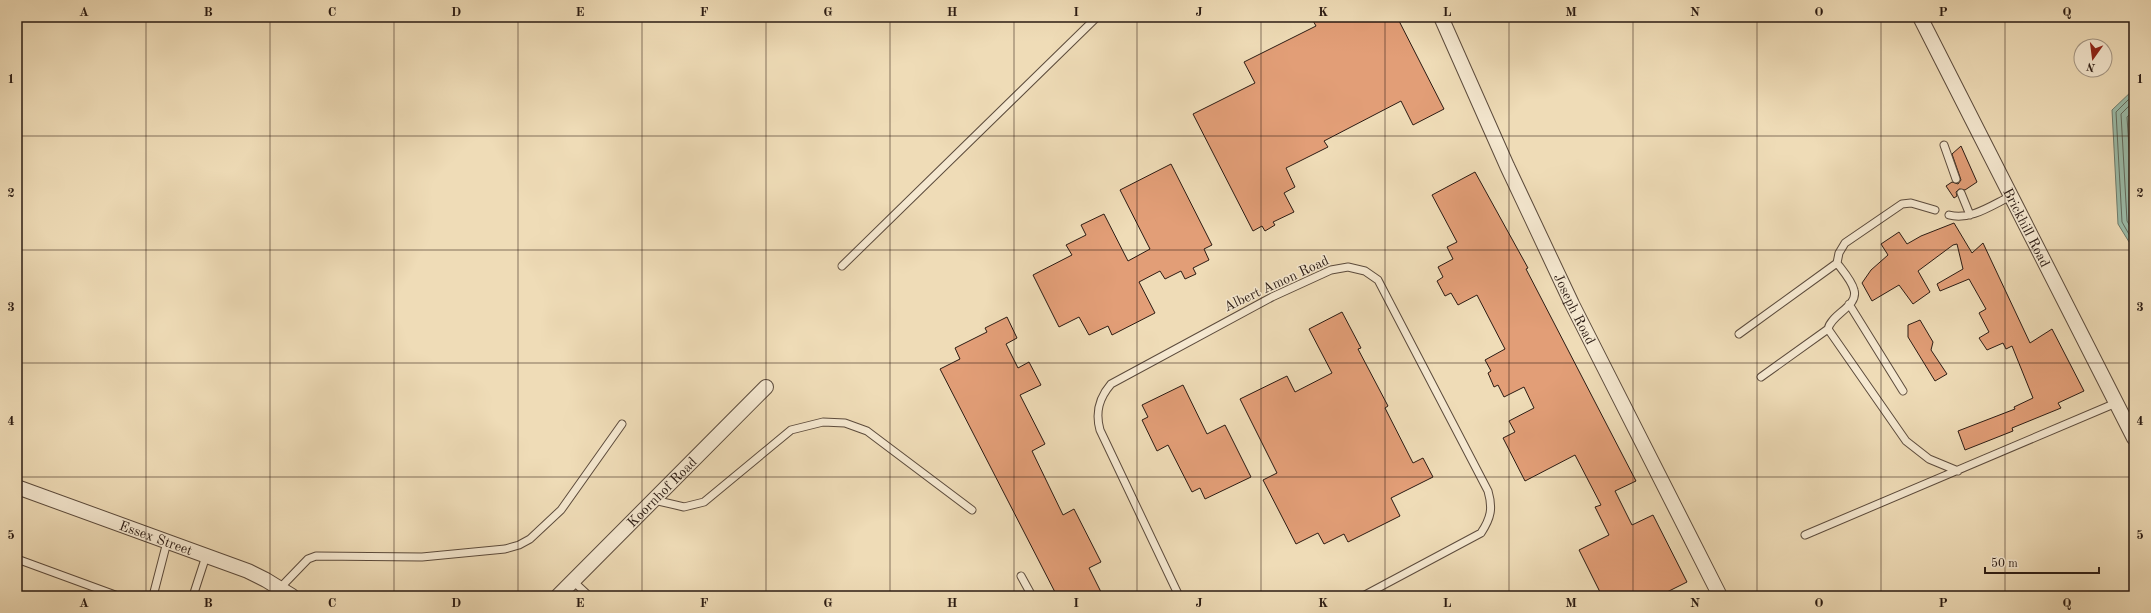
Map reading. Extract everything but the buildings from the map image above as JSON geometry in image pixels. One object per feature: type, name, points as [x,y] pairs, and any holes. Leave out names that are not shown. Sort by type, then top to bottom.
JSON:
[{"type":"street","name":"Joseph Road","points":[[1441,17],[1507,166],[1572,304],[1720,596]]},
{"type":"street","name":"Brickhill Road","points":[[1920,17],[2134,438]]},
{"type":"street","name":"Koornhof Road","points":[[558,596],[766,387]]},
{"type":"street","name":"Essex Street","points":[[17,487],[248,572],[286,592]]},
{"type":"lane","points":[[842,266],[1097,17]]},
{"type":"lane","points":[[1944,145],[1956,179]]},
{"type":"lane","points":[[1961,193],[1970,215]]},
{"type":"lane","points":[[1949,215],[1959,218],[1970,215],[2011,196]]},
{"type":"lane","points":[[1739,334],[1837,263],[1839,253],[1845,243],[1902,204],[1911,202],[1935,210]]},
{"type":"lane","points":[[1761,377],[1828,329],[1830,322],[1854,300],[1854,288],[1837,263]]},
{"type":"lane","name":"Albert Amon Road","points":[[1179,596],[1100,430],[1097,418],[1103,394],[1112,384],[1272,297],[1331,270],[1348,267],[1366,271],[1378,280],[1488,491],[1492,506],[1489,521],[1481,533],[1363,596]]},
{"type":"lane","points":[[1849,304],[1903,391]]},
{"type":"lane","points":[[1828,329],[1906,441],[1929,459],[1958,471]]},
{"type":"lane","points":[[1805,535],[2116,403]]},
{"type":"lane","points":[[654,500],[684,507],[700,504],[791,430],[823,422],[845,423],[867,431],[972,510]]},
{"type":"lane","points":[[286,592],[308,559],[316,556],[422,556],[505,549],[519,545],[530,539],[561,510],[622,424]]},
{"type":"lane","points":[[153,596],[167,542]]},
{"type":"lane","points":[[193,596],[206,556]]},
{"type":"lane","points":[[17,559],[118,596]]},
{"type":"lane","points":[[1021,576],[1032,596]]},
{"type":"lane","points":[[573,581],[589,596]]},
{"type":"water","points":[[2134,89],[2134,250],[2118,224],[2112,110]]}]
